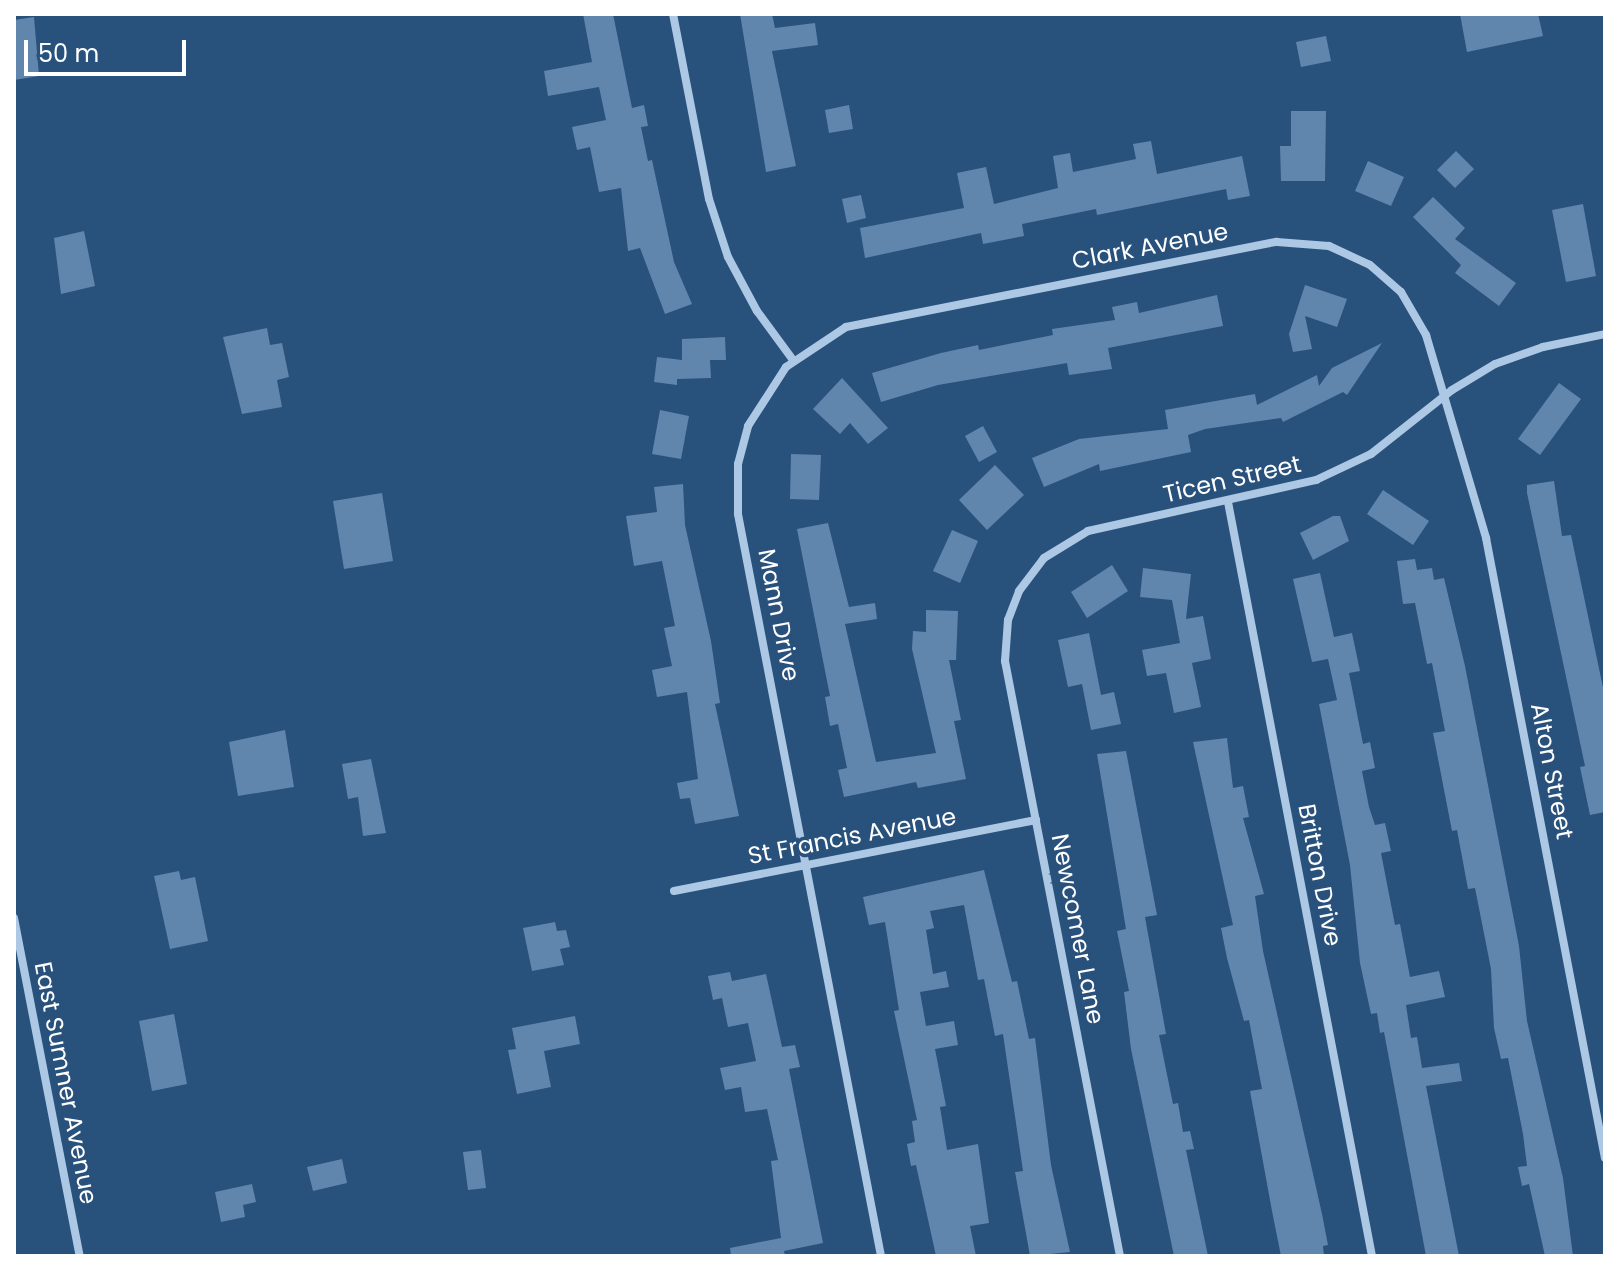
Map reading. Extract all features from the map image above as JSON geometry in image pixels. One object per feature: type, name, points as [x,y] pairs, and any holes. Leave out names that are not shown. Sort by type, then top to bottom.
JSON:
[{"type":"street","points":[[673,14],[709,199],[728,257],[757,311],[793,360]]},
{"type":"street","name":"Clark Avenue","points":[[793,360],[829,335],[873,319],[1299,242],[1352,255],[1401,292],[1426,335],[1445,396]]},
{"type":"street","name":"Ticen Street","points":[[1011,610],[1030,574],[1068,540],[1098,528],[1297,487],[1343,469],[1403,432],[1445,396],[1513,356],[1605,334]]},
{"type":"street","name":"Mann Drive","points":[[793,360],[766,390],[748,426],[736,495],[881,1256]]},
{"type":"street","name":"Alton Street","points":[[1445,396],[1486,538],[1605,1158]]},
{"type":"street","name":"Britton Drive","points":[[1228,502],[1372,1256]]},
{"type":"street","name":"Newcomer Lane","points":[[1011,610],[1005,661],[1120,1256]]},
{"type":"street","name":"St Francis Avenue","points":[[674,891],[1036,820]]},
{"type":"street","name":"East Sumner Avenue","points":[[14,918],[80,1256]]},
{"type":"building","points":[[583,14],[613,14],[632,108],[644,105],[648,126],[641,127],[648,161],[652,160],[674,262],[692,304],[665,314],[640,248],[628,251],[621,188],[599,192],[590,147],[577,150],[572,127],[606,120],[599,87],[548,96],[544,71],[592,62]]},
{"type":"building","points":[[740,14],[772,14],[775,28],[815,23],[818,45],[772,51],[796,166],[766,172]]},
{"type":"building","points":[[1460,14],[1538,14],[1543,36],[1467,52]]},
{"type":"building","points":[[34,17],[39,76],[14,80],[14,20]]},
{"type":"building","points":[[1326,36],[1331,61],[1301,67],[1296,42]]},
{"type":"building","points":[[849,105],[853,129],[829,133],[825,110]]},
{"type":"building","points":[[1291,111],[1326,111],[1325,181],[1281,181],[1280,146],[1291,146]]},
{"type":"building","points":[[1151,141],[1157,174],[1242,156],[1250,196],[1228,200],[1226,189],[1097,215],[1096,209],[1022,224],[1024,236],[983,244],[981,233],[865,258],[860,228],[964,208],[957,173],[986,167],[994,204],[1058,188],[1053,156],[1070,153],[1073,172],[1136,159],[1133,144]]},
{"type":"building","points":[[1456,151],[1474,169],[1455,188],[1437,170]]},
{"type":"building","points":[[1368,161],[1404,177],[1391,206],[1355,191]]},
{"type":"building","points":[[861,195],[866,218],[847,223],[842,199]]},
{"type":"building","points":[[1433,197],[1465,228],[1455,239],[1516,283],[1499,306],[1455,273],[1461,265],[1413,217]]},
{"type":"building","points":[[1583,204],[1596,276],[1566,282],[1552,210]]},
{"type":"building","points":[[84,231],[95,286],[61,294],[54,238]]},
{"type":"building","points":[[1305,285],[1347,299],[1337,327],[1305,316],[1312,349],[1293,352],[1289,334]]},
{"type":"building","points":[[1217,295],[1223,326],[1108,348],[1112,369],[1069,375],[1067,363],[938,385],[881,402],[872,373],[941,353],[978,345],[979,350],[1053,335],[1052,329],[1115,320],[1112,307],[1137,302],[1139,313]]},
{"type":"building","points":[[267,328],[270,345],[282,343],[289,377],[277,380],[282,407],[242,414],[223,337]]},
{"type":"building","points":[[725,337],[726,360],[710,360],[711,378],[677,379],[677,385],[654,382],[657,357],[682,360],[682,339]]},
{"type":"building","points":[[1382,343],[1347,395],[1343,392],[1283,422],[1281,418],[1205,429],[1188,435],[1191,452],[1100,471],[1099,464],[1044,487],[1032,458],[1079,439],[1168,429],[1165,410],[1255,394],[1257,405],[1317,375],[1319,386],[1332,368]]},
{"type":"building","points":[[842,378],[888,428],[868,444],[850,423],[840,434],[813,409]]},
{"type":"building","points":[[1559,383],[1581,399],[1540,455],[1518,439]]},
{"type":"building","points":[[660,410],[689,416],[681,459],[652,454]]},
{"type":"building","points":[[983,426],[997,452],[979,462],[965,436]]},
{"type":"building","points":[[791,454],[821,455],[819,500],[790,499]]},
{"type":"building","points":[[995,465],[1024,495],[987,530],[959,500]]},
{"type":"building","points":[[1554,481],[1562,536],[1571,535],[1605,697],[1605,812],[1590,815],[1580,767],[1585,766],[1527,493],[1527,485]]},
{"type":"building","points":[[683,484],[685,525],[711,641],[720,703],[715,704],[739,816],[695,824],[690,798],[680,799],[677,783],[698,779],[687,692],[657,697],[652,670],[672,666],[664,628],[675,626],[662,561],[634,566],[626,516],[657,512],[654,487]]},
{"type":"building","points":[[1383,490],[1429,521],[1413,545],[1367,514]]},
{"type":"building","points":[[382,493],[393,561],[344,569],[333,501]]},
{"type":"building","points":[[1333,516],[1340,516],[1349,541],[1313,560],[1300,533]]},
{"type":"building","points":[[828,523],[849,607],[875,603],[877,619],[845,624],[876,762],[936,753],[912,649],[913,631],[926,632],[926,610],[958,611],[956,660],[949,660],[961,720],[954,721],[966,779],[918,788],[916,782],[844,797],[838,770],[847,768],[838,724],[830,726],[825,697],[830,696],[797,529]]},
{"type":"building","points":[[952,530],[978,541],[960,583],[933,571]]},
{"type":"building","points":[[1415,559],[1417,570],[1432,568],[1434,580],[1444,578],[1465,666],[1519,946],[1527,1021],[1563,1178],[1573,1256],[1545,1256],[1529,1184],[1522,1186],[1518,1167],[1527,1166],[1523,1134],[1508,1058],[1501,1059],[1494,1028],[1491,969],[1475,888],[1468,889],[1457,830],[1452,831],[1433,733],[1445,731],[1432,663],[1427,664],[1415,603],[1403,604],[1397,561]]},
{"type":"building","points":[[1112,565],[1128,591],[1087,618],[1071,592]]},
{"type":"building","points":[[1143,568],[1191,574],[1186,619],[1203,616],[1211,659],[1192,663],[1201,707],[1174,713],[1166,673],[1147,676],[1142,650],[1180,643],[1172,600],[1140,597]]},
{"type":"building","points":[[1320,573],[1334,637],[1352,633],[1360,671],[1349,673],[1363,744],[1370,742],[1375,768],[1362,771],[1375,825],[1385,823],[1391,851],[1381,853],[1395,925],[1400,924],[1410,977],[1439,971],[1445,997],[1406,1005],[1411,1038],[1417,1037],[1422,1068],[1459,1063],[1462,1081],[1426,1086],[1459,1256],[1426,1256],[1384,1032],[1380,1033],[1377,1013],[1371,1014],[1360,963],[1350,865],[1319,704],[1337,700],[1328,659],[1312,662],[1293,579]]},
{"type":"building","points":[[1089,633],[1101,695],[1114,692],[1121,724],[1091,730],[1082,684],[1068,687],[1058,640]]},
{"type":"building","points":[[285,730],[294,787],[238,796],[229,742]]},
{"type":"building","points":[[1227,738],[1233,788],[1243,786],[1249,817],[1243,818],[1264,894],[1255,896],[1263,951],[1322,1214],[1328,1245],[1323,1246],[1324,1256],[1281,1256],[1272,1211],[1250,1091],[1262,1089],[1249,1020],[1244,1021],[1221,928],[1233,925],[1193,742]]},
{"type":"building","points":[[1126,751],[1157,915],[1145,917],[1166,1034],[1159,1035],[1173,1104],[1178,1103],[1183,1132],[1190,1131],[1194,1149],[1186,1150],[1208,1256],[1174,1256],[1131,1049],[1124,992],[1129,991],[1117,931],[1126,929],[1097,754]]},
{"type":"building","points":[[371,759],[386,833],[363,836],[358,797],[348,799],[342,764]]},
{"type":"building","points":[[984,870],[1012,982],[1017,981],[1029,1039],[1035,1038],[1051,1165],[1070,1252],[1030,1256],[1015,1172],[1023,1171],[1003,1034],[995,1036],[984,979],[978,980],[964,905],[930,911],[934,928],[926,930],[933,974],[946,971],[949,987],[920,992],[926,1026],[954,1021],[958,1045],[935,1049],[946,1106],[940,1107],[947,1150],[978,1144],[989,1223],[970,1226],[976,1256],[936,1256],[916,1165],[911,1166],[907,1144],[915,1142],[912,1121],[917,1120],[894,1011],[899,1010],[885,922],[869,925],[863,897]]},
{"type":"building","points":[[179,871],[181,880],[195,877],[208,941],[170,949],[154,876]]},
{"type":"building","points":[[555,922],[557,931],[566,930],[570,947],[560,949],[564,965],[532,971],[523,928]]},
{"type":"building","points":[[730,972],[732,981],[766,974],[782,1047],[795,1045],[800,1067],[789,1069],[823,1243],[784,1251],[785,1256],[731,1256],[730,1248],[781,1238],[771,1161],[778,1160],[767,1109],[745,1112],[741,1087],[725,1090],[720,1068],[756,1061],[748,1023],[728,1027],[722,998],[713,1000],[708,976]]},
{"type":"building","points":[[174,1014],[187,1084],[152,1091],[139,1021]]},
{"type":"building","points":[[575,1016],[580,1044],[544,1051],[551,1087],[517,1094],[508,1050],[516,1049],[512,1028]]},
{"type":"building","points":[[481,1150],[486,1188],[468,1190],[463,1152]]},
{"type":"building","points":[[342,1159],[347,1183],[313,1191],[307,1167]]},
{"type":"building","points":[[252,1184],[256,1202],[243,1205],[245,1217],[221,1222],[215,1192]]}]
